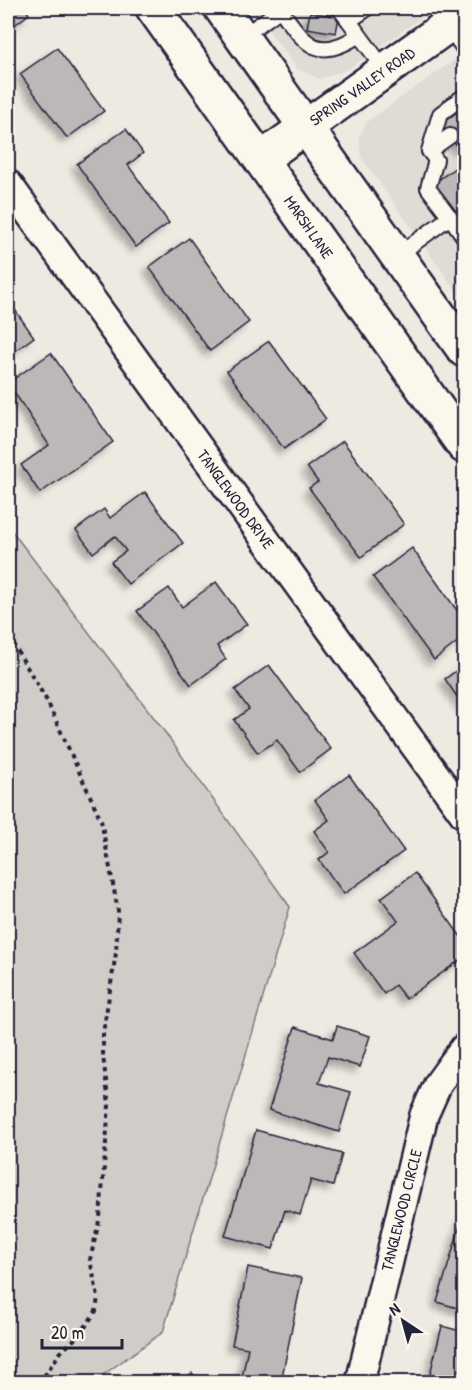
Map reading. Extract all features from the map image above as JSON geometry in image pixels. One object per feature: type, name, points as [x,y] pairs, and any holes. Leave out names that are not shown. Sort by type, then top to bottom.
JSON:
[{"type":"main road","name":"MARSH LANE","points":[[153,8],[465,446]]},
{"type":"main road","points":[[221,8],[465,350]]},
{"type":"main road","name":"SPRING VALLEY ROAD","points":[[261,159],[385,70],[460,22]]},
{"type":"street","name":"TANGLEWOOD DRIVE","points":[[8,184],[465,814]]},
{"type":"street","name":"TANGLEWOOD CIRCLE","points":[[360,1383],[424,1115],[438,1084],[465,1048]]},
{"type":"lane","points":[[242,37],[281,8],[303,42],[318,49],[341,48],[359,35]]},
{"type":"lane","points":[[339,8],[385,70]]},
{"type":"lane","points":[[349,21],[368,8]]},
{"type":"lane","points":[[465,96],[440,114],[428,188],[465,237]]},
{"type":"lane","points":[[433,156],[450,136]]},
{"type":"lane","points":[[433,156],[446,174]]},
{"type":"lane","points":[[398,255],[450,218]]},
{"type":"path","points":[[8,634],[47,701],[102,820],[118,910],[116,953],[103,1033],[103,1056],[109,1105],[100,1217],[90,1260],[98,1297],[96,1311],[81,1333],[60,1353],[40,1383]]},
{"type":"shaded area","points":[[252,8],[435,8],[347,70],[320,79],[297,69]]},
{"type":"shaded area","points":[[464,53],[464,302],[361,157],[359,137],[368,121]]},
{"type":"shaded area","points":[[8,526],[164,731],[290,907],[163,1332],[93,1382],[8,1382]]},
{"type":"building","points":[[8,8],[25,8],[29,14],[8,30]]},
{"type":"building","points":[[310,12],[339,17],[336,33],[307,28]]},
{"type":"building","points":[[57,48],[104,111],[67,138],[20,74]]},
{"type":"building","points":[[464,107],[464,145],[459,149],[441,124]]},
{"type":"building","points":[[126,129],[143,153],[128,165],[169,223],[136,247],[77,164]]},
{"type":"building","points":[[459,165],[464,172],[464,222],[462,224],[433,184]]},
{"type":"building","points":[[189,238],[249,322],[210,351],[149,267]]},
{"type":"building","points":[[8,300],[34,337],[8,356]]},
{"type":"building","points":[[269,341],[326,419],[284,449],[227,371]]},
{"type":"building","points":[[51,353],[113,442],[40,493],[21,465],[49,445],[8,383]]},
{"type":"building","points":[[343,441],[404,524],[361,557],[309,488],[318,482],[307,467]]},
{"type":"building","points":[[145,492],[183,543],[128,584],[111,562],[126,551],[115,536],[93,553],[76,530],[104,509],[110,518]]},
{"type":"building","points":[[412,548],[464,620],[464,637],[434,660],[373,577]]},
{"type":"building","points":[[216,582],[247,624],[217,646],[226,659],[191,685],[137,611],[169,588],[182,607]]},
{"type":"building","points":[[269,665],[331,749],[300,772],[277,740],[258,753],[234,720],[249,709],[235,690]]},
{"type":"building","points":[[464,665],[464,707],[445,679]]},
{"type":"building","points":[[349,775],[404,851],[344,894],[319,860],[329,852],[314,831],[329,820],[315,800]]},
{"type":"building","points":[[415,873],[464,941],[464,957],[406,999],[395,985],[384,994],[354,953],[398,921],[381,898]]},
{"type":"building","points":[[337,1026],[370,1036],[360,1067],[328,1057],[319,1083],[351,1092],[339,1132],[269,1110],[295,1027],[333,1039]]},
{"type":"building","points":[[256,1130],[342,1154],[333,1186],[311,1180],[300,1215],[285,1210],[273,1249],[225,1236]]},
{"type":"building","points":[[464,1213],[464,1310],[437,1302]]},
{"type":"building","points":[[248,1267],[302,1278],[281,1382],[241,1382],[248,1348],[232,1345]]},
{"type":"building","points":[[442,1326],[464,1332],[464,1382],[428,1382]]},
{"type":"building","points":[[192,1373],[201,1382],[181,1382]]}]
